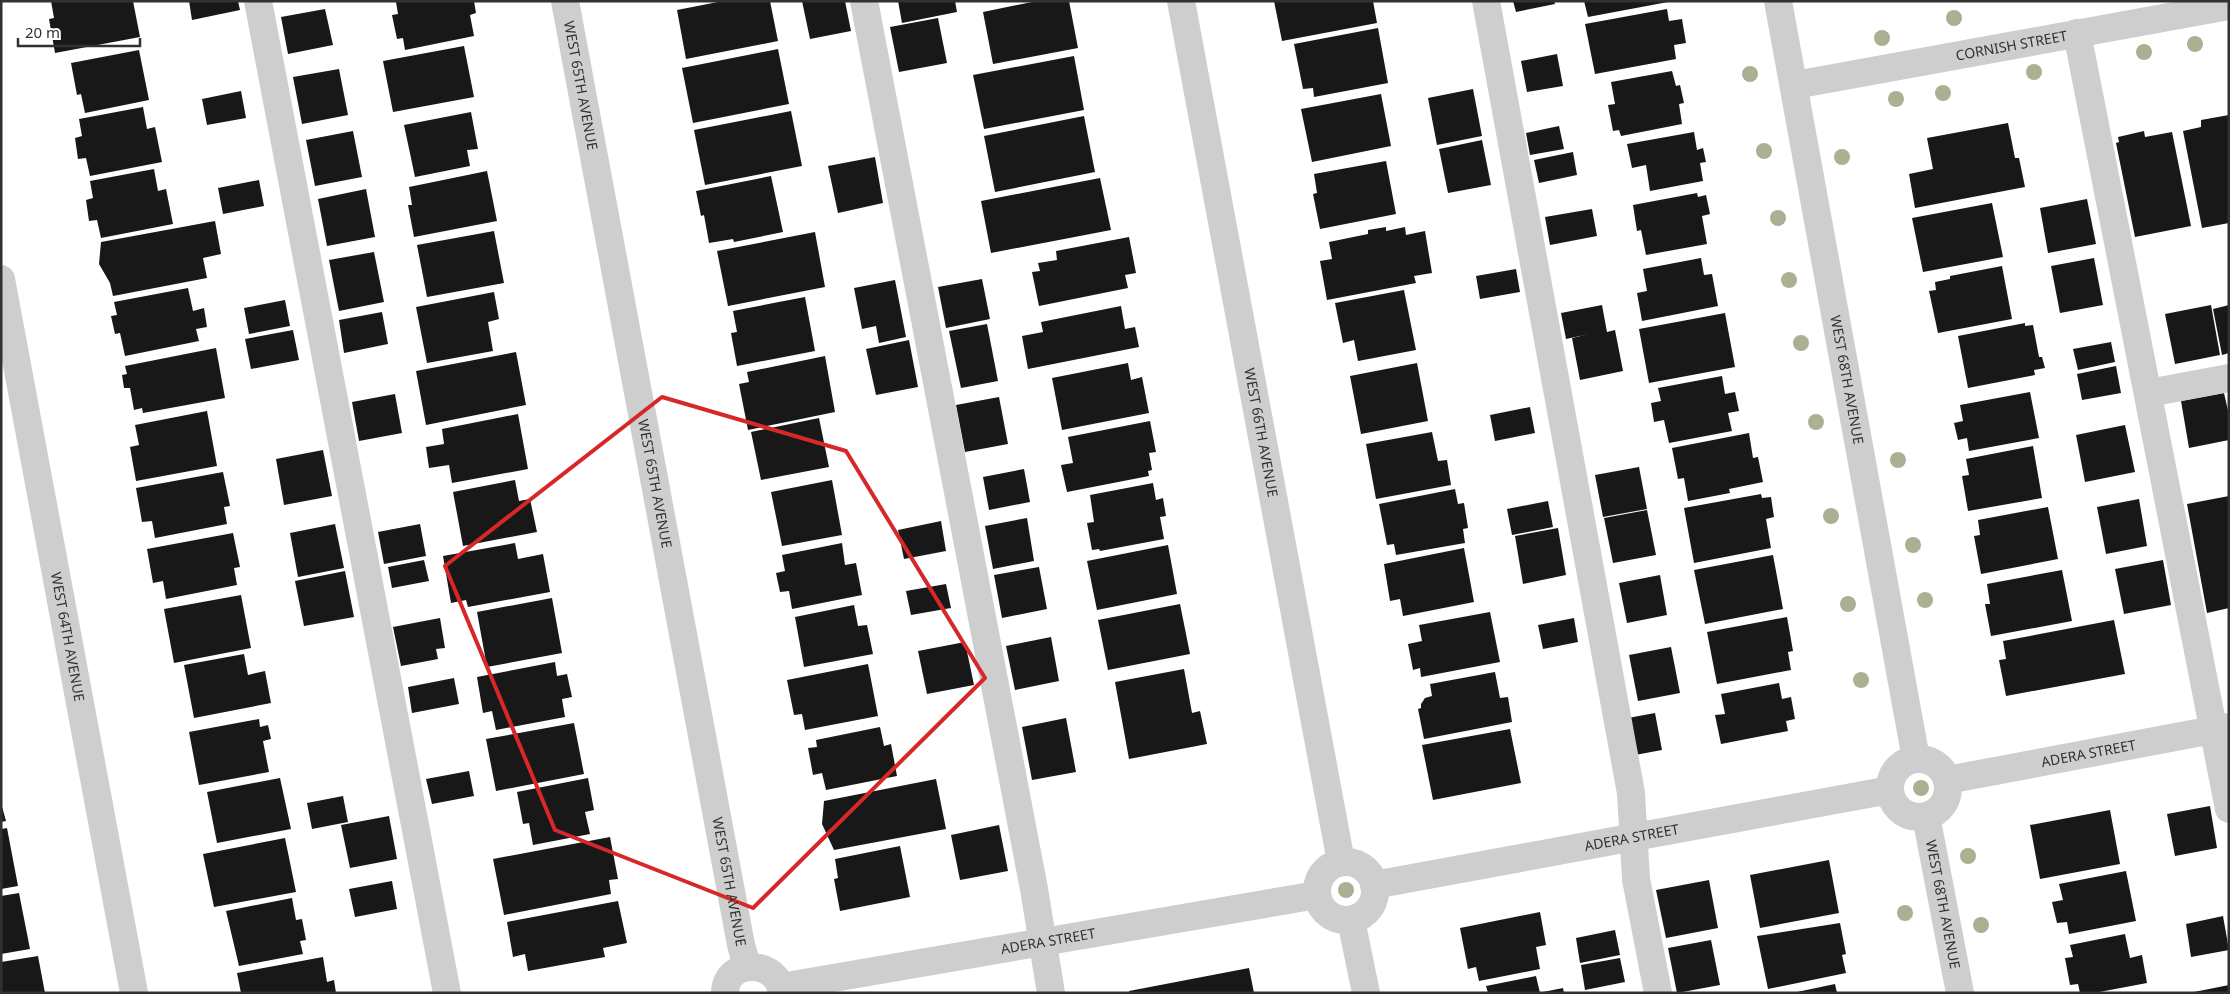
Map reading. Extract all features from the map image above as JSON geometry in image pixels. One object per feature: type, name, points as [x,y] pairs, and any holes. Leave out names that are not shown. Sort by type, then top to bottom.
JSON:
[{"type":"street","points":[[258,1],[447,993]]},
{"type":"street","name":"WEST 65TH AVENUE","points":[[565,1],[741,945],[747,966]]},
{"type":"street","points":[[864,1],[1052,993]]},
{"type":"street","name":"WEST 66TH AVENUE","points":[[1181,1],[1340,862]]},
{"type":"street","points":[[1486,1],[1630,793],[1636,879],[1658,993]]},
{"type":"street","name":"WEST 68TH AVENUE","points":[[1778,1],[1795,84],[1916,759]]},
{"type":"street","name":"CORNISH STREET","points":[[1795,84],[2229,6]]},
{"type":"street","points":[[2077,33],[2149,393],[2221,728],[2229,809]]},
{"type":"street","name":"WEST 64TH AVENUE","points":[[1,279],[134,993]]},
{"type":"street","points":[[2149,393],[2229,378]]},
{"type":"street","name":"ADERA STREET","points":[[1947,780],[2221,728]]},
{"type":"street","points":[[1916,759],[1935,764],[1943,771],[1947,780],[1948,791],[1944,803],[1936,811],[1926,816],[1913,817],[1902,812],[1894,802],[1890,790],[1891,779],[1897,769],[1905,762],[1916,759]]},
{"type":"street","name":"ADERA STREET","points":[[1374,885],[1890,790]]},
{"type":"street","name":"WEST 68TH AVENUE","points":[[1926,816],[1960,993]]},
{"type":"street","points":[[1340,862],[1352,863],[1362,867],[1370,874],[1374,885],[1374,896],[1370,907],[1362,915],[1351,920],[1340,920],[1329,915],[1321,906],[1317,895],[1317,884],[1322,874],[1330,866],[1340,862]]},
{"type":"street","name":"ADERA STREET","points":[[781,990],[1043,942],[1317,895]]},
{"type":"street","points":[[1351,920],[1366,993]]},
{"type":"street","points":[[724,993],[730,978],[737,971],[747,966],[758,966],[768,970],[781,990]]},
{"type":"highlighted area","points":[[662,397],[846,451],[985,678],[753,908],[555,830],[445,566]]},
{"type":"building","points":[[51,1],[133,1],[140,37],[55,53],[49,19],[54,18]]},
{"type":"building","points":[[189,1],[238,1],[240,10],[192,20]]},
{"type":"building","points":[[474,1],[476,13],[470,15],[474,36],[405,50],[403,38],[397,39],[392,15],[398,14],[396,2]]},
{"type":"building","points":[[723,1],[770,1],[778,41],[686,59],[677,10]]},
{"type":"building","points":[[802,1],[845,1],[851,31],[810,39]]},
{"type":"building","points":[[898,1],[955,1],[957,12],[902,23]]},
{"type":"building","points":[[1037,1],[1069,1],[1078,48],[993,64],[983,12]]},
{"type":"building","points":[[1274,1],[1373,1],[1377,23],[1282,41]]},
{"type":"building","points":[[1513,1],[1554,1],[1555,4],[1516,12]]},
{"type":"building","points":[[1584,1],[1668,1],[1668,2],[1588,17]]},
{"type":"building","points":[[325,9],[333,45],[288,54],[281,17]]},
{"type":"building","points":[[1667,9],[1669,21],[1682,19],[1686,43],[1674,45],[1676,59],[1595,74],[1585,24]]},
{"type":"building","points":[[938,18],[947,63],[899,72],[890,27]]},
{"type":"building","points":[[1378,28],[1388,83],[1314,97],[1313,88],[1303,89],[1294,44]]},
{"type":"building","points":[[464,46],[474,97],[393,112],[383,61]]},
{"type":"building","points":[[778,49],[789,104],[693,123],[682,68]]},
{"type":"building","points":[[139,50],[149,100],[85,113],[81,94],[77,95],[71,63]]},
{"type":"building","points":[[1557,54],[1563,86],[1527,92],[1521,61]]},
{"type":"building","points":[[1074,56],[1084,110],[984,129],[973,75]]},
{"type":"building","points":[[339,69],[348,115],[302,124],[293,77]]},
{"type":"building","points":[[1672,71],[1676,86],[1680,85],[1684,103],[1679,104],[1682,124],[1621,136],[1619,130],[1613,131],[1608,105],[1615,104],[1611,82]]},
{"type":"building","points":[[1473,89],[1482,136],[1437,145],[1428,98]]},
{"type":"building","points":[[241,91],[246,118],[207,125],[202,99]]},
{"type":"building","points":[[1381,94],[1391,146],[1312,162],[1301,109]]},
{"type":"building","points":[[143,107],[147,129],[155,127],[162,162],[90,176],[86,158],[78,159],[75,138],[82,136],[79,119]]},
{"type":"building","points":[[791,111],[802,166],[705,185],[694,130]]},
{"type":"building","points":[[471,112],[478,149],[467,150],[470,166],[415,177],[404,125]]},
{"type":"building","points":[[2229,115],[2229,223],[2202,228],[2183,131],[2201,127],[2201,120]]},
{"type":"building","points":[[1084,116],[1095,172],[995,192],[984,136]]},
{"type":"building","points":[[2008,123],[2015,158],[2019,158],[2025,187],[1915,208],[1909,174],[1933,169],[1927,138]]},
{"type":"building","points":[[1559,126],[1564,149],[1530,155],[1526,133]]},
{"type":"building","points":[[353,131],[362,177],[315,186],[306,140]]},
{"type":"building","points":[[2144,131],[2145,137],[2172,132],[2191,226],[2135,237],[2116,143],[2119,142],[2118,137]]},
{"type":"building","points":[[1694,132],[1697,150],[1703,148],[1706,162],[1700,163],[1703,181],[1650,191],[1646,165],[1632,168],[1627,144]]},
{"type":"building","points":[[1482,140],[1491,185],[1448,193],[1439,149]]},
{"type":"building","points":[[1573,152],[1577,175],[1539,183],[1534,160]]},
{"type":"building","points":[[875,157],[883,203],[838,213],[828,166]]},
{"type":"building","points":[[1386,161],[1396,214],[1320,229],[1313,194],[1317,193],[1314,174]]},
{"type":"building","points":[[154,169],[158,191],[166,189],[173,224],[101,238],[97,220],[89,221],[86,200],[93,198],[90,181]]},
{"type":"building","points":[[487,171],[497,221],[414,237],[408,205],[412,205],[409,187]]},
{"type":"building","points":[[771,176],[783,232],[734,242],[733,239],[709,243],[704,215],[701,216],[696,191]]},
{"type":"building","points":[[1100,178],[1111,230],[991,253],[981,201]]},
{"type":"building","points":[[259,180],[264,206],[223,214],[218,188]]},
{"type":"building","points":[[366,189],[375,237],[327,246],[318,199]]},
{"type":"building","points":[[1697,193],[1698,197],[1706,195],[1710,214],[1702,216],[1707,244],[1646,255],[1641,230],[1637,231],[1633,205]]},
{"type":"building","points":[[2087,199],[2096,244],[2048,253],[2040,208]]},
{"type":"building","points":[[1992,203],[2003,257],[1923,272],[1912,218]]},
{"type":"building","points":[[1592,209],[1597,236],[1550,245],[1545,217]]},
{"type":"building","points":[[215,221],[221,254],[203,258],[207,278],[113,296],[110,283],[99,264],[101,242]]},
{"type":"building","points":[[1386,227],[1386,231],[1405,227],[1406,235],[1425,231],[1432,273],[1414,276],[1416,283],[1327,300],[1320,261],[1332,259],[1329,242],[1368,234],[1368,230]]},
{"type":"building","points":[[494,231],[504,283],[427,297],[417,245]]},
{"type":"building","points":[[815,232],[825,287],[728,306],[717,251]]},
{"type":"building","points":[[1129,237],[1136,273],[1125,275],[1128,288],[1039,306],[1032,272],[1040,271],[1038,263],[1057,260],[1056,251]]},
{"type":"building","points":[[374,252],[384,302],[339,311],[329,260]]},
{"type":"building","points":[[1701,258],[1704,275],[1712,274],[1718,306],[1642,321],[1637,293],[1647,291],[1643,269]]},
{"type":"building","points":[[2094,258],[2103,305],[2060,313],[2051,266]]},
{"type":"building","points":[[2002,266],[2012,319],[1938,333],[1929,291],[1936,290],[1935,282],[1950,279],[1950,276]]},
{"type":"building","points":[[1516,269],[1520,292],[1480,299],[1476,276]]},
{"type":"building","points":[[982,279],[990,319],[946,328],[938,287]]},
{"type":"building","points":[[895,280],[906,337],[879,343],[876,326],[862,329],[854,288]]},
{"type":"building","points":[[188,288],[193,311],[204,308],[207,327],[196,329],[199,341],[125,356],[120,333],[115,334],[111,316],[117,315],[114,302]]},
{"type":"building","points":[[1404,290],[1416,350],[1358,361],[1354,340],[1343,343],[1335,303]]},
{"type":"building","points":[[494,292],[499,319],[488,322],[493,351],[427,363],[416,307]]},
{"type":"building","points":[[805,297],[815,351],[737,366],[731,333],[737,332],[733,311]]},
{"type":"building","points":[[285,300],[290,326],[249,334],[244,308]]},
{"type":"building","points":[[1602,305],[1607,332],[1615,330],[1623,371],[1580,380],[1572,338],[1589,334],[1566,339],[1561,313]]},
{"type":"building","points":[[2211,305],[2220,355],[2175,364],[2165,314]]},
{"type":"building","points":[[2229,305],[2229,353],[2222,355],[2213,309]]},
{"type":"building","points":[[1121,306],[1125,329],[1135,327],[1139,347],[1028,369],[1022,336],[1043,332],[1041,322]]},
{"type":"building","points":[[382,312],[388,344],[344,353],[339,320]]},
{"type":"building","points":[[1725,313],[1735,367],[1649,383],[1639,329]]},
{"type":"building","points":[[2025,323],[2025,326],[2033,325],[2039,357],[2042,357],[2045,368],[2034,370],[2035,375],[1968,388],[1958,336]]},
{"type":"building","points":[[987,324],[998,381],[961,388],[949,331]]},
{"type":"building","points":[[293,330],[299,360],[251,369],[245,339]]},
{"type":"building","points":[[909,340],[918,387],[876,395],[866,349]]},
{"type":"building","points":[[2111,342],[2115,362],[2078,370],[2073,349]]},
{"type":"building","points":[[216,348],[225,398],[143,413],[142,408],[134,410],[130,388],[124,388],[122,375],[127,374],[125,366]]},
{"type":"building","points":[[516,352],[526,405],[426,425],[416,371]]},
{"type":"building","points":[[825,356],[835,412],[748,430],[739,384],[749,382],[747,372]]},
{"type":"building","points":[[1128,363],[1131,380],[1142,377],[1149,413],[1062,430],[1052,378]]},
{"type":"building","points":[[1417,363],[1428,421],[1361,434],[1350,376]]},
{"type":"building","points":[[2116,366],[2121,393],[2082,400],[2077,374]]},
{"type":"building","points":[[1722,376],[1725,394],[1735,392],[1739,411],[1728,413],[1732,431],[1669,443],[1664,420],[1654,422],[1651,403],[1661,401],[1658,388]]},
{"type":"building","points":[[2030,392],[2039,438],[1969,451],[1967,438],[1958,440],[1954,423],[1963,421],[1960,405]]},
{"type":"building","points":[[2224,393],[2229,415],[2229,440],[2189,448],[2181,401]]},
{"type":"building","points":[[395,394],[402,433],[359,441],[352,402]]},
{"type":"building","points":[[999,397],[1008,444],[965,452],[956,405]]},
{"type":"building","points":[[1530,407],[1535,433],[1495,441],[1490,415]]},
{"type":"building","points":[[207,411],[217,466],[136,481],[130,447],[139,445],[135,425]]},
{"type":"building","points":[[518,414],[528,469],[452,483],[449,465],[429,468],[426,447],[444,444],[442,429]]},
{"type":"building","points":[[819,418],[829,467],[761,480],[751,432]]},
{"type":"building","points":[[1150,421],[1156,452],[1149,453],[1152,470],[1148,471],[1149,476],[1067,492],[1061,465],[1073,463],[1068,437]]},
{"type":"building","points":[[2125,425],[2135,472],[2085,482],[2076,435]]},
{"type":"building","points":[[1432,432],[1438,461],[1447,460],[1451,485],[1376,499],[1366,444]]},
{"type":"building","points":[[1749,433],[1753,458],[1758,457],[1763,482],[1729,489],[1730,493],[1688,501],[1684,478],[1678,479],[1672,448]]},
{"type":"building","points":[[2033,446],[2042,498],[1968,511],[1962,476],[1969,475],[1966,459]]},
{"type":"building","points":[[323,450],[332,496],[284,505],[276,459]]},
{"type":"building","points":[[1639,467],[1647,509],[1603,517],[1595,475]]},
{"type":"building","points":[[1024,469],[1030,502],[989,510],[983,477]]},
{"type":"building","points":[[223,472],[230,506],[224,507],[227,524],[155,538],[152,521],[142,522],[136,488]]},
{"type":"building","points":[[515,480],[519,501],[530,499],[537,532],[463,546],[453,492]]},
{"type":"building","points":[[832,480],[842,535],[782,546],[771,492]]},
{"type":"building","points":[[1153,483],[1156,500],[1163,498],[1166,516],[1160,517],[1164,539],[1100,551],[1099,549],[1092,550],[1087,523],[1094,522],[1090,495]]},
{"type":"building","points":[[1455,489],[1458,504],[1464,503],[1468,528],[1463,529],[1465,543],[1396,555],[1394,544],[1387,545],[1379,504]]},
{"type":"building","points":[[1761,494],[1762,498],[1771,497],[1774,517],[1766,519],[1771,548],[1694,563],[1684,508]]},
{"type":"building","points":[[2229,496],[2229,608],[2207,613],[2187,504]]},
{"type":"building","points":[[2139,499],[2147,546],[2106,554],[2097,507]]},
{"type":"building","points":[[1548,501],[1553,527],[1512,535],[1507,509]]},
{"type":"building","points":[[2048,507],[2058,559],[1981,574],[1974,536],[1980,535],[1978,520]]},
{"type":"building","points":[[1647,510],[1656,555],[1613,563],[1604,518]]},
{"type":"building","points":[[1027,518],[1034,561],[993,569],[985,526]]},
{"type":"building","points":[[941,521],[946,551],[904,559],[898,530]]},
{"type":"building","points":[[335,524],[344,568],[298,577],[290,533]]},
{"type":"building","points":[[420,524],[426,556],[384,564],[378,532]]},
{"type":"building","points":[[1558,528],[1566,575],[1523,584],[1515,536]]},
{"type":"building","points":[[233,533],[240,567],[234,568],[237,585],[166,599],[163,581],[153,583],[147,549]]},
{"type":"building","points":[[515,543],[518,559],[543,554],[550,592],[468,607],[466,600],[451,603],[443,556]]},
{"type":"building","points":[[842,543],[845,565],[856,563],[862,595],[792,609],[789,591],[780,592],[776,573],[785,571],[782,555]]},
{"type":"building","points":[[1168,545],[1177,594],[1097,610],[1087,561]]},
{"type":"building","points":[[1464,548],[1474,602],[1403,616],[1400,599],[1390,601],[1384,564]]},
{"type":"building","points":[[1773,555],[1783,609],[1705,624],[1694,570]]},
{"type":"building","points":[[424,560],[429,581],[392,588],[388,567]]},
{"type":"building","points":[[2163,560],[2171,605],[2124,614],[2115,569]]},
{"type":"building","points":[[1039,567],[1047,609],[1002,618],[994,575]]},
{"type":"building","points":[[2062,570],[2072,621],[1991,636],[1985,604],[1990,604],[1987,584]]},
{"type":"building","points":[[345,571],[354,617],[304,626],[295,581]]},
{"type":"building","points":[[1660,575],[1667,615],[1627,623],[1619,583]]},
{"type":"building","points":[[946,584],[951,608],[911,615],[906,591]]},
{"type":"building","points":[[241,595],[251,648],[174,663],[164,609]]},
{"type":"building","points":[[552,598],[562,653],[487,667],[477,612]]},
{"type":"building","points":[[1180,604],[1190,654],[1108,670],[1098,620]]},
{"type":"building","points":[[854,605],[858,626],[867,625],[873,654],[804,667],[795,617]]},
{"type":"building","points":[[1490,612],[1500,662],[1421,677],[1420,668],[1413,670],[1408,644],[1422,641],[1419,625]]},
{"type":"building","points":[[1787,617],[1793,651],[1788,652],[1791,670],[1717,684],[1707,632]]},
{"type":"building","points":[[440,618],[445,648],[436,649],[438,659],[401,666],[393,627]]},
{"type":"building","points":[[1574,618],[1578,642],[1543,649],[1538,625]]},
{"type":"building","points":[[2114,620],[2125,674],[2006,696],[1999,660],[2006,659],[2003,641]]},
{"type":"building","points":[[1051,637],[1059,681],[1015,690],[1006,646]]},
{"type":"building","points":[[965,642],[974,685],[927,694],[918,651]]},
{"type":"building","points":[[1671,647],[1680,693],[1638,701],[1629,655]]},
{"type":"building","points":[[244,654],[248,675],[265,671],[271,703],[194,718],[184,665]]},
{"type":"building","points":[[555,662],[557,676],[567,674],[572,697],[562,699],[565,717],[496,730],[492,711],[483,713],[477,677]]},
{"type":"building","points":[[868,664],[878,716],[805,730],[802,714],[794,715],[787,680]]},
{"type":"building","points":[[1184,669],[1192,713],[1200,711],[1207,744],[1129,759],[1115,682]]},
{"type":"building","points":[[1495,672],[1500,698],[1508,697],[1512,722],[1424,739],[1418,709],[1421,708],[1425,698],[1432,696],[1430,684]]},
{"type":"building","points":[[454,678],[459,704],[412,713],[408,687]]},
{"type":"building","points":[[1779,683],[1782,699],[1791,697],[1795,719],[1786,721],[1788,731],[1721,744],[1715,715],[1725,714],[1721,694]]},
{"type":"building","points":[[1655,713],[1662,750],[1635,755],[1628,718]]},
{"type":"building","points":[[1066,718],[1076,772],[1032,780],[1022,727]]},
{"type":"building","points":[[259,719],[260,727],[268,725],[271,739],[263,741],[269,772],[199,785],[189,732]]},
{"type":"building","points":[[574,723],[584,774],[496,791],[486,739]]},
{"type":"building","points":[[880,727],[884,746],[891,744],[897,776],[826,790],[822,773],[813,775],[808,748],[817,747],[816,740]]},
{"type":"building","points":[[1510,729],[1521,783],[1433,800],[1422,745]]},
{"type":"building","points":[[469,771],[474,796],[432,804],[426,779]]},
{"type":"building","points":[[280,778],[291,829],[217,843],[207,792]]},
{"type":"building","points":[[588,778],[594,810],[585,812],[590,834],[533,845],[529,823],[523,824],[517,792]]},
{"type":"building","points":[[936,779],[946,829],[834,850],[822,824],[824,801]]},
{"type":"building","points":[[343,796],[348,822],[312,829],[307,803]]},
{"type":"building","points":[[1,803],[6,821],[1,822]]},
{"type":"building","points":[[2210,806],[2217,848],[2175,856],[2167,814]]},
{"type":"building","points":[[2110,810],[2120,864],[2040,879],[2030,825]]},
{"type":"building","points":[[389,816],[397,859],[350,868],[341,825]]},
{"type":"building","points":[[999,825],[1008,871],[960,880],[951,835]]},
{"type":"building","points":[[7,828],[18,886],[1,889],[1,829]]},
{"type":"building","points":[[610,837],[618,879],[609,880],[611,894],[504,915],[493,859]]},
{"type":"building","points":[[285,838],[296,892],[214,907],[203,854]]},
{"type":"building","points":[[900,846],[910,897],[840,911],[834,879],[838,878],[835,859]]},
{"type":"building","points":[[1829,860],[1839,913],[1760,928],[1750,875]]},
{"type":"building","points":[[2126,871],[2136,921],[2069,934],[2067,922],[2057,923],[2052,902],[2063,900],[2059,884]]},
{"type":"building","points":[[1709,880],[1718,928],[1666,938],[1656,890]]},
{"type":"building","points":[[392,881],[397,909],[355,917],[349,889]]},
{"type":"building","points":[[19,893],[30,949],[1,954],[1,896]]},
{"type":"building","points":[[292,898],[296,920],[302,919],[306,940],[300,941],[303,954],[239,966],[226,911]]},
{"type":"building","points":[[618,901],[627,943],[603,948],[605,957],[528,971],[525,954],[513,957],[507,922]]},
{"type":"building","points":[[1540,912],[1546,945],[1536,947],[1540,969],[1479,981],[1476,967],[1468,969],[1460,928]]},
{"type":"building","points":[[2223,916],[2229,950],[2191,957],[2186,924]]},
{"type":"building","points":[[1840,923],[1846,954],[1842,955],[1846,973],[1768,989],[1757,936]]},
{"type":"building","points":[[1615,930],[1620,955],[1580,963],[1576,938]]},
{"type":"building","points":[[2125,934],[2130,958],[2142,955],[2147,983],[2094,993],[2080,993],[2078,984],[2070,985],[2065,958],[2073,957],[2070,945]]},
{"type":"building","points":[[1711,940],[1720,985],[1677,993],[1668,948]]},
{"type":"building","points":[[38,956],[45,993],[1,993],[1,962]]},
{"type":"building","points":[[323,957],[327,982],[334,980],[336,993],[241,993],[237,973]]},
{"type":"building","points":[[1620,958],[1625,982],[1585,990],[1581,965]]},
{"type":"building","points":[[1249,968],[1254,993],[1130,993],[1129,991]]},
{"type":"building","points":[[1536,976],[1540,993],[1488,993],[1486,986]]},
{"type":"building","points":[[1835,984],[1837,993],[1797,993],[1797,992]]},
{"type":"building","points":[[2229,985],[2229,993],[2194,993],[2194,992]]},
{"type":"building","points":[[1563,988],[1564,993],[1543,993],[1543,992]]}]
